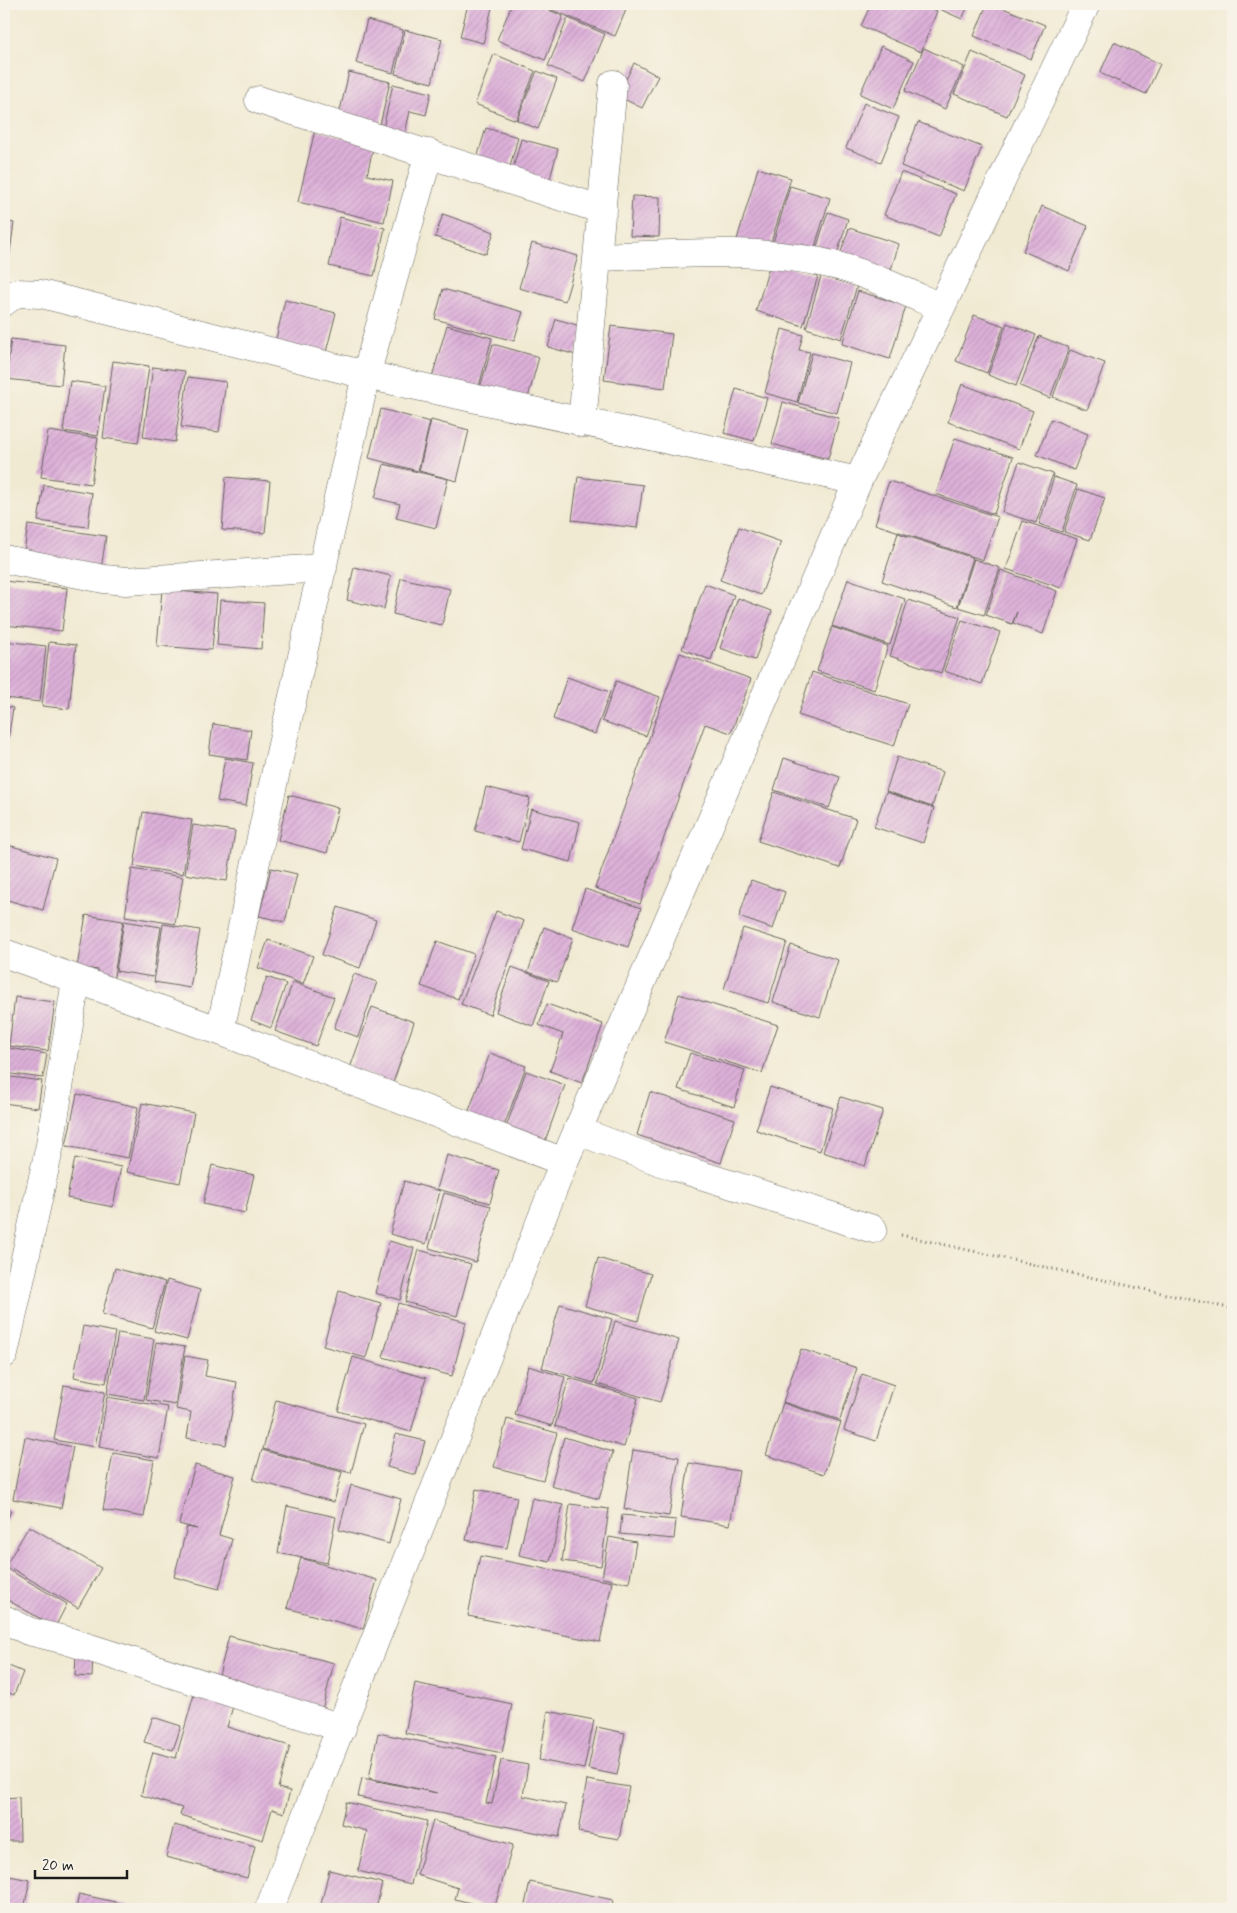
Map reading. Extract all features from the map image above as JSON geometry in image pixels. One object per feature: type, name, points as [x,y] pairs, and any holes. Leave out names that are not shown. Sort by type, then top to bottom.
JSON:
[{"type":"street","points":[[270,1909],[442,1467],[564,1162],[858,482],[1086,4]]},
{"type":"street","points":[[582,422],[599,257],[613,84]]},
{"type":"street","points":[[259,100],[603,210]]},
{"type":"street","points":[[220,1031],[264,824],[366,375],[429,153]]},
{"type":"street","points":[[599,257],[716,253],[792,258],[866,274],[940,307]]},
{"type":"street","points":[[4,302],[16,293],[41,294],[366,375],[858,482]]},
{"type":"street","points":[[4,559],[104,579],[126,581],[323,568]]},
{"type":"street","points":[[4,953],[220,1031],[564,1162]]},
{"type":"street","points":[[4,1354],[50,1145],[76,980]]},
{"type":"street","points":[[578,1131],[675,1167],[873,1228]]},
{"type":"street","points":[[4,1619],[28,1631],[65,1640],[342,1728]]},
{"type":"path","points":[[873,1228],[1233,1309]]},
{"type":"building","points":[[468,4],[493,4],[483,43],[460,37]]},
{"type":"building","points":[[512,4],[535,4],[563,16],[545,60],[497,40]]},
{"type":"building","points":[[538,4],[611,4],[626,10],[615,36]]},
{"type":"building","points":[[871,4],[920,4],[937,11],[921,52],[861,26]]},
{"type":"building","points":[[928,4],[969,4],[962,19]]},
{"type":"building","points":[[987,4],[993,4],[1045,25],[1031,59],[974,36]]},
{"type":"building","points":[[568,18],[605,34],[585,82],[548,66]]},
{"type":"building","points":[[367,20],[403,30],[393,73],[356,63]]},
{"type":"building","points":[[405,30],[442,39],[432,83],[395,74]]},
{"type":"building","points":[[1114,42],[1160,64],[1146,94],[1100,73]]},
{"type":"building","points":[[881,46],[914,61],[893,109],[860,94]]},
{"type":"building","points":[[924,48],[964,67],[945,109],[905,91]]},
{"type":"building","points":[[972,52],[1025,75],[1007,116],[954,94]]},
{"type":"building","points":[[494,54],[535,71],[516,120],[475,104]]},
{"type":"building","points":[[634,63],[658,76],[642,108],[618,96]]},
{"type":"building","points":[[537,71],[557,79],[538,129],[517,120]]},
{"type":"building","points":[[349,72],[390,82],[379,129],[338,119]]},
{"type":"building","points":[[393,84],[431,93],[426,115],[410,111],[404,139],[382,133]]},
{"type":"building","points":[[864,103],[899,117],[881,162],[846,148]]},
{"type":"building","points":[[918,122],[982,147],[964,191],[901,166]]},
{"type":"building","points":[[486,128],[518,137],[508,174],[475,165]]},
{"type":"building","points":[[315,130],[374,144],[367,175],[393,181],[384,222],[298,202]]},
{"type":"building","points":[[521,139],[558,149],[548,186],[511,176]]},
{"type":"building","points":[[758,168],[791,178],[768,252],[736,243]]},
{"type":"building","points":[[901,172],[956,194],[939,237],[884,215]]},
{"type":"building","points":[[790,186],[830,198],[811,259],[772,246]]},
{"type":"building","points":[[632,196],[660,197],[659,237],[630,236]]},
{"type":"building","points":[[1042,206],[1088,226],[1069,271],[1023,251]]},
{"type":"building","points":[[828,212],[848,219],[836,258],[815,252]]},
{"type":"building","points":[[443,214],[494,232],[486,254],[435,237]]},
{"type":"building","points":[[340,217],[385,228],[374,276],[329,266]]},
{"type":"building","points":[[4,221],[14,223],[9,259],[4,258]]},
{"type":"building","points":[[849,228],[899,244],[889,276],[838,261]]},
{"type":"building","points":[[532,243],[578,256],[565,301],[519,288]]},
{"type":"building","points":[[771,261],[818,276],[803,326],[756,311]]},
{"type":"building","points":[[821,276],[857,286],[841,339],[806,328]]},
{"type":"building","points":[[443,289],[523,312],[514,341],[435,319]]},
{"type":"building","points":[[858,291],[906,306],[890,359],[842,344]]},
{"type":"building","points":[[285,300],[336,313],[325,356],[275,343]]},
{"type":"building","points":[[974,315],[1004,326],[987,373],[956,361]]},
{"type":"building","points":[[556,319],[584,327],[576,355],[548,347]]},
{"type":"building","points":[[1007,323],[1036,335],[1016,386],[988,375]]},
{"type":"building","points":[[447,325],[492,338],[478,390],[432,377]]},
{"type":"building","points":[[611,326],[672,334],[665,388],[604,380]]},
{"type":"building","points":[[782,329],[803,335],[799,350],[810,352],[797,402],[765,393]]},
{"type":"building","points":[[1039,336],[1069,348],[1050,398],[1020,386]]},
{"type":"building","points":[[11,339],[65,345],[61,385],[6,379]]},
{"type":"building","points":[[493,344],[539,357],[526,405],[479,391]]},
{"type":"building","points":[[1070,350],[1105,363],[1087,410],[1053,397]]},
{"type":"building","points":[[812,353],[850,363],[837,413],[798,403]]},
{"type":"building","points":[[113,361],[149,366],[138,443],[103,438]]},
{"type":"building","points":[[153,367],[185,371],[175,442],[143,437]]},
{"type":"building","points":[[188,377],[226,382],[219,432],[181,427]]},
{"type":"building","points":[[70,381],[105,386],[98,436],[63,431]]},
{"type":"building","points":[[962,384],[1033,411],[1019,449],[948,422]]},
{"type":"building","points":[[736,389],[767,398],[754,441],[724,433]]},
{"type":"building","points":[[783,402],[839,418],[828,459],[772,444]]},
{"type":"building","points":[[381,409],[430,422],[418,471],[369,458]]},
{"type":"building","points":[[1051,419],[1088,434],[1074,470],[1037,455]]},
{"type":"building","points":[[431,420],[469,430],[457,481],[419,471]]},
{"type":"building","points":[[48,431],[98,438],[91,484],[41,477]]},
{"type":"building","points":[[955,438],[1013,457],[994,514],[936,494]]},
{"type":"building","points":[[1019,462],[1053,474],[1036,523],[1002,512]]},
{"type":"building","points":[[384,464],[448,479],[436,528],[396,518],[400,504],[375,498]]},
{"type":"building","points":[[226,477],[270,481],[265,533],[222,530]]},
{"type":"building","points":[[578,477],[643,485],[637,528],[572,520]]},
{"type":"building","points":[[1054,477],[1077,485],[1062,532],[1039,524]]},
{"type":"building","points":[[889,481],[998,517],[983,560],[875,524]]},
{"type":"building","points":[[44,485],[92,493],[88,527],[38,521]]},
{"type":"building","points":[[1078,489],[1105,498],[1090,540],[1064,532]]},
{"type":"building","points":[[1023,521],[1077,539],[1061,588],[1006,569]]},
{"type":"building","points":[[28,525],[106,536],[101,570],[23,559]]},
{"type":"building","points":[[739,527],[781,542],[761,595],[720,580]]},
{"type":"building","points":[[898,533],[973,558],[957,607],[882,581]]},
{"type":"building","points":[[974,559],[1000,568],[984,615],[958,607]]},
{"type":"building","points":[[354,567],[391,576],[384,609],[347,600]]},
{"type":"building","points":[[1001,570],[1057,591],[1043,634],[1013,623],[1017,612],[1012,624],[986,615]]},
{"type":"building","points":[[401,578],[450,589],[442,625],[393,614]]},
{"type":"building","points":[[848,579],[905,599],[890,645],[832,626]]},
{"type":"building","points":[[4,581],[67,588],[62,631],[4,625]]},
{"type":"building","points":[[705,584],[734,595],[711,660],[682,649]]},
{"type":"building","points":[[162,590],[217,594],[212,650],[157,646]]},
{"type":"building","points":[[738,598],[772,611],[755,660],[720,648]]},
{"type":"building","points":[[220,600],[264,603],[261,649],[217,645]]},
{"type":"building","points":[[908,600],[960,617],[941,673],[890,656]]},
{"type":"building","points":[[962,620],[1000,632],[982,684],[944,671]]},
{"type":"building","points":[[832,627],[888,646],[874,690],[817,671]]},
{"type":"building","points":[[4,641],[46,646],[40,702],[4,698]]},
{"type":"building","points":[[49,642],[76,645],[69,709],[42,706]]},
{"type":"building","points":[[680,653],[751,679],[731,733],[705,724],[640,904],[595,888]]},
{"type":"building","points":[[812,672],[908,704],[894,746],[798,715]]},
{"type":"building","points":[[567,677],[610,692],[595,734],[553,719]]},
{"type":"building","points":[[616,681],[660,697],[646,736],[602,721]]},
{"type":"building","points":[[4,706],[13,708],[5,758],[4,758]]},
{"type":"building","points":[[213,724],[251,730],[247,760],[209,754]]},
{"type":"building","points":[[897,757],[943,772],[932,807],[886,791]]},
{"type":"building","points":[[225,758],[253,763],[246,806],[217,801]]},
{"type":"building","points":[[784,758],[840,777],[829,808],[774,790]]},
{"type":"building","points":[[486,787],[530,798],[519,842],[475,831]]},
{"type":"building","points":[[774,792],[856,819],[840,868],[758,841]]},
{"type":"building","points":[[886,792],[934,808],[923,843],[874,827]]},
{"type":"building","points":[[289,795],[338,808],[327,853],[278,840]]},
{"type":"building","points":[[531,809],[580,822],[571,862],[521,849]]},
{"type":"building","points":[[143,812],[192,820],[183,874],[134,866]]},
{"type":"building","points":[[193,825],[235,831],[227,881],[185,874]]},
{"type":"building","points":[[4,844],[56,858],[43,910],[4,899]]},
{"type":"building","points":[[271,868],[297,874],[285,922],[259,916]]},
{"type":"building","points":[[132,869],[183,877],[175,924],[125,916]]},
{"type":"building","points":[[751,880],[785,892],[773,929],[739,917]]},
{"type":"building","points":[[585,889],[641,908],[628,947],[572,928]]},
{"type":"building","points":[[338,907],[376,920],[360,968],[322,955]]},
{"type":"building","points":[[496,911],[524,921],[490,1015],[461,1004]]},
{"type":"building","points":[[86,915],[123,921],[113,982],[96,979],[98,970],[77,967]]},
{"type":"building","points":[[124,921],[161,927],[153,977],[116,971]]},
{"type":"building","points":[[163,924],[200,930],[190,988],[154,982]]},
{"type":"building","points":[[544,927],[573,938],[557,982],[528,972]]},
{"type":"building","points":[[743,928],[787,942],[768,1003],[724,989]]},
{"type":"building","points":[[268,940],[313,956],[303,984],[258,968]]},
{"type":"building","points":[[437,941],[474,954],[458,999],[421,986]]},
{"type":"building","points":[[791,945],[838,960],[820,1017],[773,1002]]},
{"type":"building","points":[[512,967],[549,981],[533,1026],[496,1012]]},
{"type":"building","points":[[354,974],[377,982],[358,1037],[334,1028]]},
{"type":"building","points":[[267,977],[286,984],[271,1028],[251,1020]]},
{"type":"building","points":[[293,982],[334,997],[316,1046],[275,1031]]},
{"type":"building","points":[[679,994],[778,1025],[762,1073],[664,1042]]},
{"type":"building","points":[[15,997],[55,1002],[48,1051],[9,1046]]},
{"type":"building","points":[[547,1004],[603,1024],[582,1083],[550,1071],[563,1034],[539,1025]]},
{"type":"building","points":[[372,1007],[414,1022],[393,1083],[350,1068]]},
{"type":"building","points":[[4,1012],[9,1013],[5,1044],[4,1044]]},
{"type":"building","points":[[8,1048],[47,1054],[43,1078],[4,1073]]},
{"type":"building","points":[[490,1053],[526,1066],[503,1129],[467,1116]]},
{"type":"building","points":[[690,1053],[745,1070],[734,1107],[678,1089]]},
{"type":"building","points":[[526,1071],[565,1085],[544,1144],[505,1130]]},
{"type":"building","points":[[4,1076],[42,1081],[38,1108],[4,1103]]},
{"type":"building","points":[[770,1087],[833,1108],[820,1151],[756,1130]]},
{"type":"building","points":[[650,1092],[735,1119],[721,1163],[637,1135]]},
{"type":"building","points":[[77,1094],[138,1107],[128,1158],[66,1146]]},
{"type":"building","points":[[841,1097],[883,1110],[865,1166],[823,1152]]},
{"type":"building","points":[[142,1103],[194,1113],[180,1183],[127,1172]]},
{"type":"building","points":[[447,1155],[499,1170],[490,1203],[437,1189]]},
{"type":"building","points":[[75,1158],[121,1167],[113,1207],[67,1198]]},
{"type":"building","points":[[212,1165],[254,1175],[245,1213],[203,1204]]},
{"type":"building","points":[[404,1181],[440,1191],[426,1244],[390,1234]]},
{"type":"building","points":[[444,1193],[491,1206],[476,1262],[429,1248]]},
{"type":"building","points":[[389,1241],[414,1248],[400,1300],[375,1293]]},
{"type":"building","points":[[419,1250],[471,1264],[457,1316],[405,1302]]},
{"type":"building","points":[[598,1258],[651,1274],[638,1321],[585,1306]]},
{"type":"building","points":[[115,1268],[165,1282],[152,1328],[102,1314]]},
{"type":"building","points":[[167,1280],[200,1290],[187,1340],[154,1331]]},
{"type":"building","points":[[339,1291],[381,1303],[366,1358],[323,1346]]},
{"type":"building","points":[[398,1303],[466,1322],[452,1376],[383,1357]]},
{"type":"building","points":[[560,1304],[612,1319],[594,1383],[542,1368]]},
{"type":"building","points":[[615,1321],[679,1340],[660,1402],[597,1384]]},
{"type":"building","points":[[83,1326],[115,1332],[106,1383],[74,1377]]},
{"type":"building","points":[[118,1333],[154,1339],[144,1400],[107,1394]]},
{"type":"building","points":[[156,1342],[185,1347],[175,1405],[146,1400]]},
{"type":"building","points":[[801,1349],[857,1368],[840,1420],[783,1402]]},
{"type":"building","points":[[185,1356],[208,1360],[205,1376],[237,1382],[226,1445],[187,1438],[191,1412],[176,1409]]},
{"type":"building","points":[[353,1357],[426,1378],[411,1432],[338,1411]]},
{"type":"building","points":[[528,1366],[565,1377],[552,1426],[515,1415]]},
{"type":"building","points":[[862,1374],[894,1385],[876,1441],[844,1430]]},
{"type":"building","points":[[569,1378],[638,1398],[624,1447],[555,1426]]},
{"type":"building","points":[[64,1385],[105,1392],[95,1447],[54,1440]]},
{"type":"building","points":[[107,1397],[168,1407],[159,1458],[99,1447]]},
{"type":"building","points":[[276,1400],[364,1424],[351,1473],[263,1449]]},
{"type":"building","points":[[783,1403],[841,1422],[824,1474],[766,1455]]},
{"type":"building","points":[[507,1419],[557,1433],[543,1480],[494,1467]]},
{"type":"building","points":[[396,1434],[425,1441],[416,1475],[387,1467]]},
{"type":"building","points":[[25,1437],[73,1447],[61,1508],[13,1499]]},
{"type":"building","points":[[564,1437],[613,1452],[599,1499],[551,1486]]},
{"type":"building","points":[[262,1450],[342,1472],[334,1502],[253,1480]]},
{"type":"building","points":[[633,1450],[679,1457],[669,1516],[624,1509]]},
{"type":"building","points":[[113,1453],[154,1460],[144,1517],[103,1510]]},
{"type":"building","points":[[689,1463],[739,1471],[730,1525],[681,1517]]},
{"type":"building","points":[[195,1465],[235,1476],[219,1535],[232,1539],[219,1589],[174,1577],[187,1527],[197,1529],[179,1524]]},
{"type":"building","points":[[351,1485],[401,1499],[389,1544],[339,1530]]},
{"type":"building","points":[[476,1489],[517,1497],[507,1548],[466,1540]]},
{"type":"building","points":[[532,1498],[563,1505],[550,1562],[519,1555]]},
{"type":"building","points":[[570,1504],[609,1509],[601,1566],[562,1561]]},
{"type":"building","points":[[4,1506],[11,1510],[4,1527]]},
{"type":"building","points":[[287,1506],[336,1517],[327,1563],[278,1553]]},
{"type":"building","points":[[622,1515],[676,1520],[674,1539],[620,1534]]},
{"type":"building","points":[[29,1526],[101,1568],[78,1608],[6,1565]]},
{"type":"building","points":[[609,1537],[636,1542],[629,1583],[602,1578]]},
{"type":"building","points":[[480,1556],[612,1582],[600,1642],[468,1616]]},
{"type":"building","points":[[301,1558],[377,1580],[363,1629],[287,1608]]},
{"type":"building","points":[[4,1567],[67,1604],[55,1627],[4,1598]]},
{"type":"building","points":[[229,1636],[334,1663],[321,1714],[216,1687]]},
{"type":"building","points":[[76,1651],[93,1652],[92,1677],[75,1676]]},
{"type":"building","points":[[4,1664],[23,1672],[14,1695],[4,1691]]},
{"type":"building","points":[[415,1683],[512,1704],[502,1753],[405,1733]]},
{"type":"building","points":[[197,1684],[236,1696],[227,1727],[290,1746],[278,1788],[290,1791],[284,1813],[272,1809],[263,1840],[180,1815],[182,1808],[141,1795],[153,1752],[176,1758]]},
{"type":"building","points":[[548,1711],[594,1720],[584,1769],[539,1760]]},
{"type":"building","points":[[153,1717],[181,1726],[173,1750],[144,1742]]},
{"type":"building","points":[[597,1727],[625,1733],[617,1775],[588,1769]]},
{"type":"building","points":[[378,1733],[496,1757],[486,1803],[492,1804],[501,1760],[528,1765],[523,1796],[566,1805],[559,1837],[358,1797],[362,1778],[437,1793],[369,1778]]},
{"type":"building","points":[[587,1780],[629,1787],[619,1839],[578,1832]]},
{"type":"building","points":[[19,1797],[20,1841],[4,1841],[4,1798]]},
{"type":"building","points":[[346,1802],[427,1821],[411,1884],[358,1871],[367,1831],[341,1824]]},
{"type":"building","points":[[433,1821],[513,1845],[494,1909],[455,1899],[458,1888],[417,1875]]},
{"type":"building","points":[[174,1825],[255,1846],[247,1878],[166,1857]]},
{"type":"building","points":[[329,1870],[382,1883],[376,1909],[320,1909]]},
{"type":"building","points":[[4,1875],[30,1880],[24,1909],[4,1909]]},
{"type":"building","points":[[530,1882],[613,1900],[611,1909],[524,1909]]},
{"type":"building","points":[[79,1894],[142,1908],[76,1909]]}]
